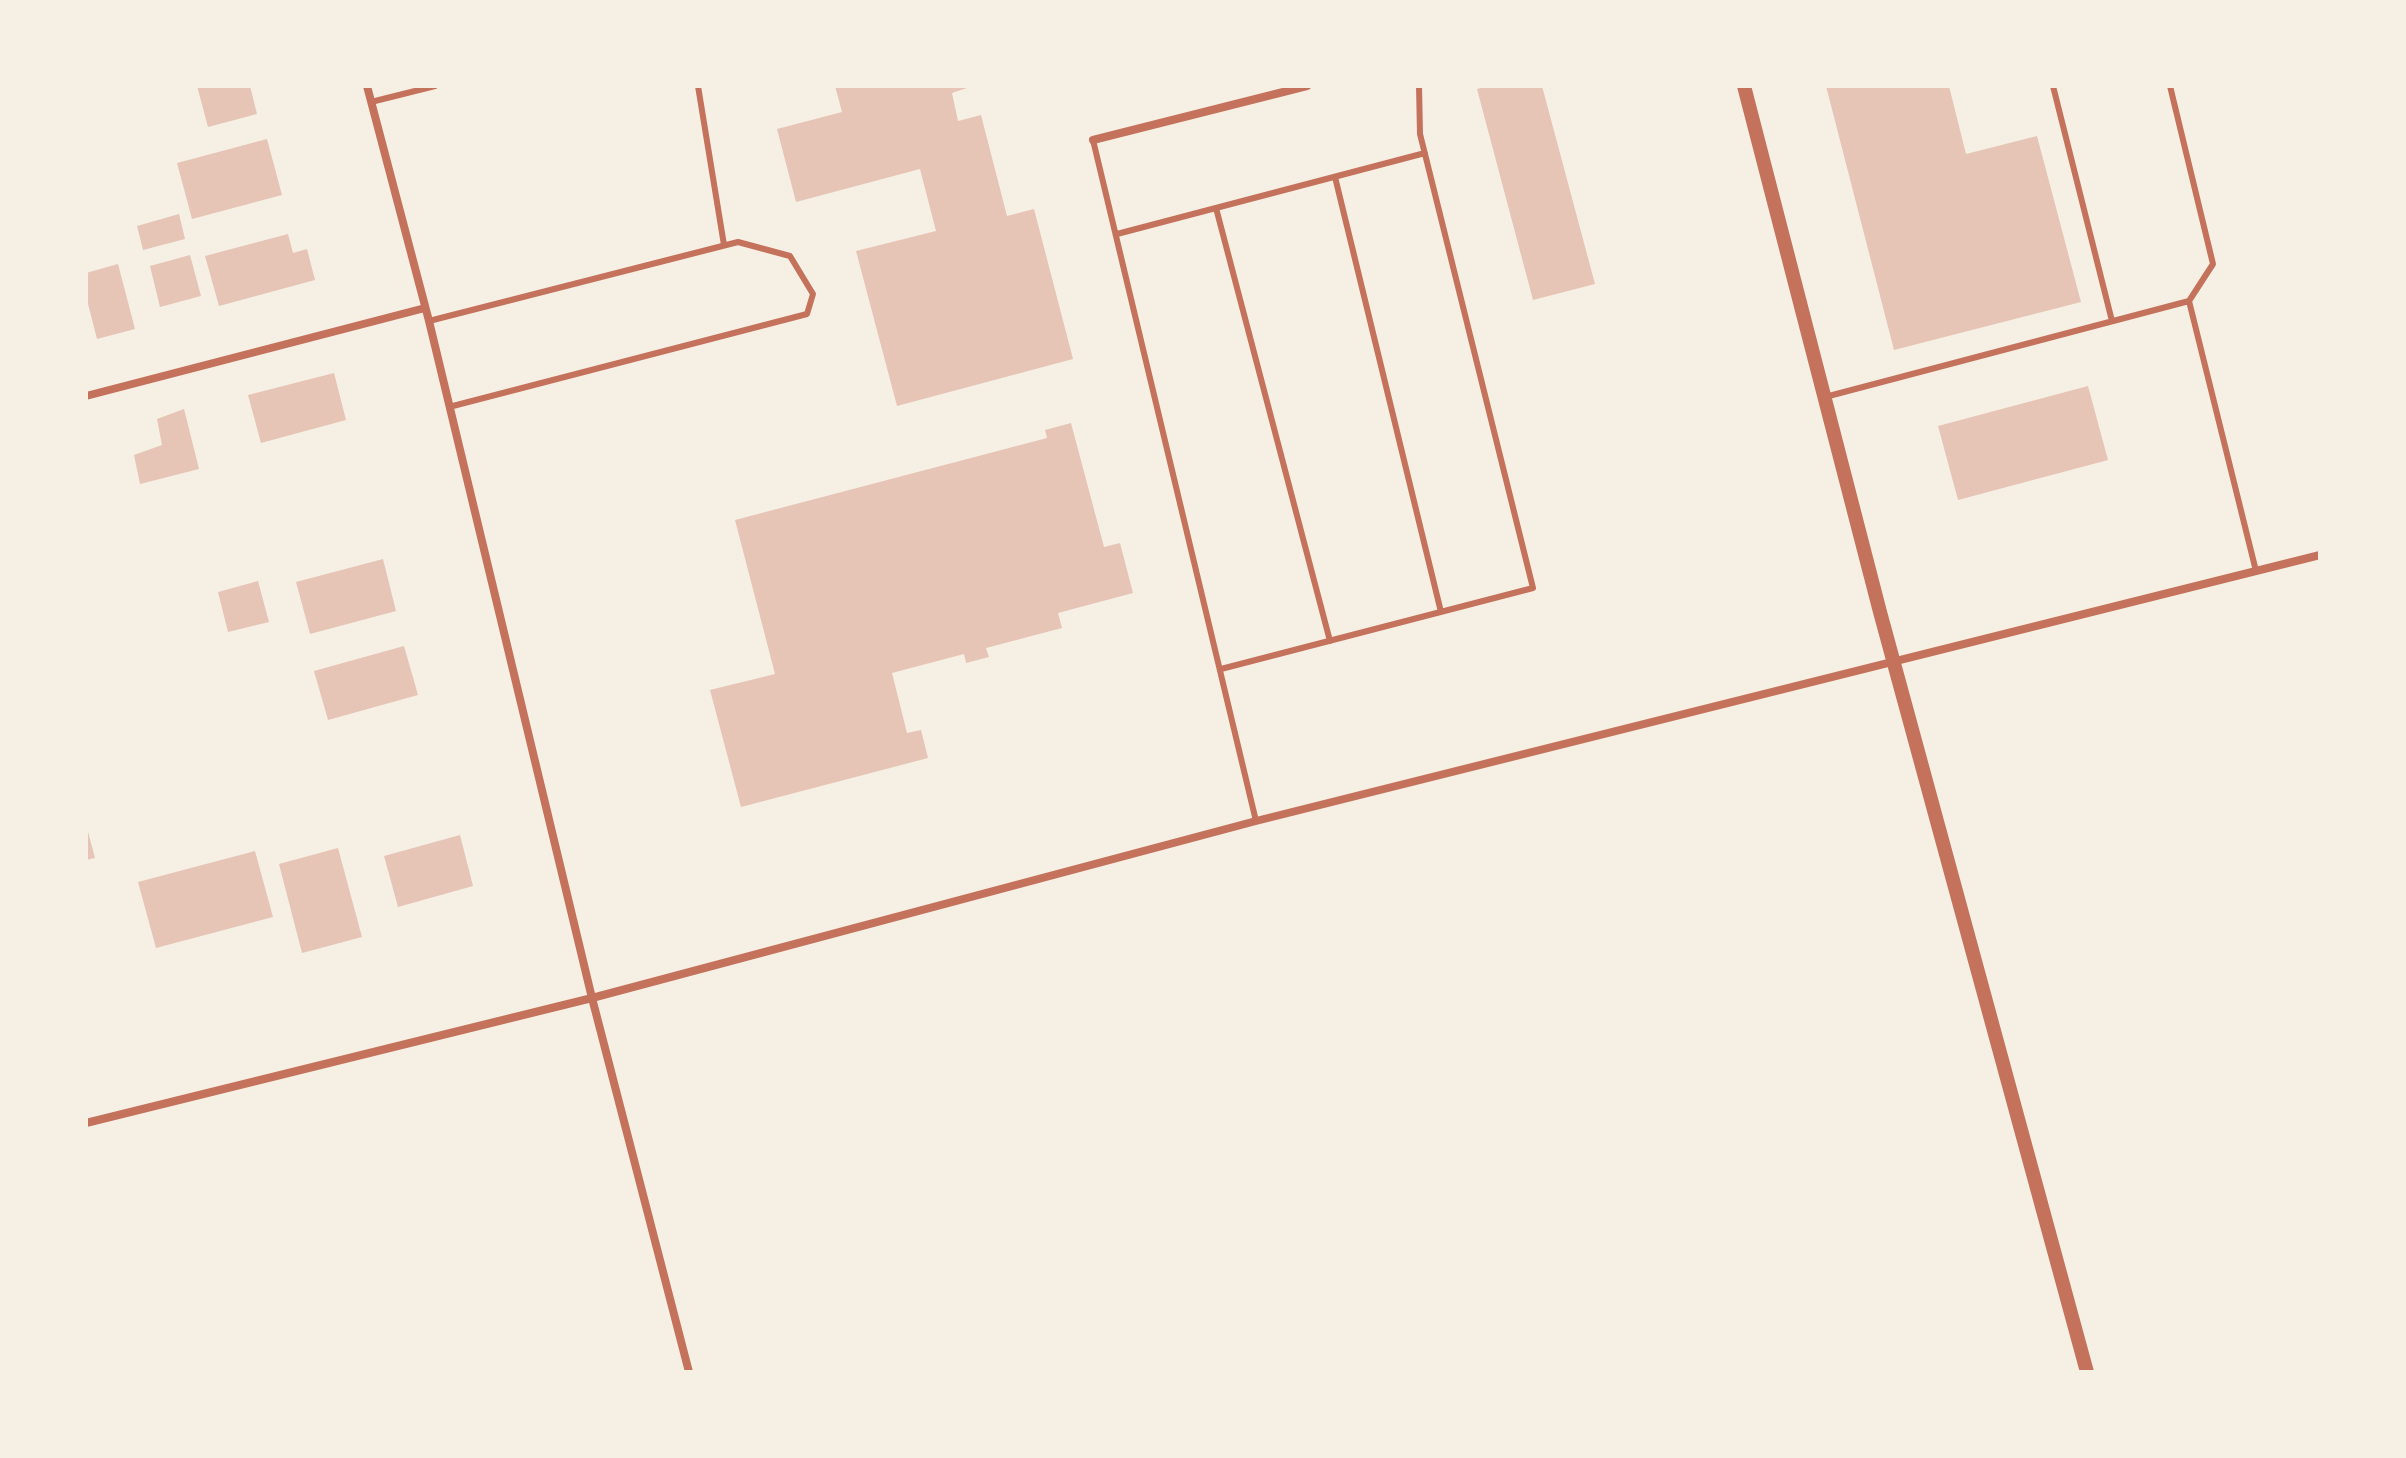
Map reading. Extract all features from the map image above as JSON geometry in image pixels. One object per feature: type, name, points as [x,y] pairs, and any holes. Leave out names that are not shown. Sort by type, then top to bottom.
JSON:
[{"type":"street","points":[[367,86],[429,321],[592,998],[689,1372]]},
{"type":"street","points":[[1093,140],[1307,86]]},
{"type":"street","points":[[1744,86],[1893,661],[2087,1372]]},
{"type":"street","points":[[86,396],[425,308]]},
{"type":"street","points":[[86,1123],[592,998],[1256,821],[2320,555]]},
{"type":"lane","points":[[371,102],[435,86]]},
{"type":"lane","points":[[698,86],[724,245]]},
{"type":"lane","points":[[1221,669],[1533,588],[1420,134],[1419,86]]},
{"type":"lane","points":[[2053,86],[2112,321]]},
{"type":"lane","points":[[1825,397],[2189,301],[2213,264],[2170,86]]},
{"type":"lane","points":[[1093,140],[1256,821]]},
{"type":"lane","points":[[1117,234],[1425,153]]},
{"type":"lane","points":[[1335,177],[1441,612]]},
{"type":"lane","points":[[1216,208],[1330,641]]},
{"type":"lane","points":[[429,321],[738,242],[790,256],[813,294],[807,314],[449,407]]},
{"type":"lane","points":[[2189,301],[2256,571]]},
{"type":"building","points":[[197,86],[250,86],[257,114],[208,127]]},
{"type":"building","points":[[835,86],[973,86],[952,93],[958,121],[981,115],[1007,216],[1034,209],[1073,359],[897,406],[856,251],[936,231],[920,169],[796,202],[777,129],[842,112]]},
{"type":"building","points":[[1488,86],[1542,86],[1595,284],[1533,300],[1477,89]]},
{"type":"building","points":[[1826,86],[1949,86],[1966,154],[2037,136],[2081,302],[1894,350]]},
{"type":"building","points":[[267,139],[282,195],[192,219],[177,163]]},
{"type":"building","points":[[179,214],[185,239],[143,250],[137,226]]},
{"type":"building","points":[[288,234],[293,253],[307,249],[315,280],[219,306],[205,256]]},
{"type":"building","points":[[190,255],[201,296],[160,307],[150,266]]},
{"type":"building","points":[[118,264],[135,329],[97,339],[86,296],[86,273]]},
{"type":"building","points":[[334,373],[346,420],[261,443],[248,395]]},
{"type":"building","points":[[2088,386],[2108,460],[1958,500],[1938,426]]},
{"type":"building","points":[[184,409],[199,469],[140,484],[134,455],[162,445],[157,419]]},
{"type":"building","points":[[1071,423],[1104,547],[1120,543],[1133,593],[1058,613],[1062,628],[986,648],[989,657],[966,663],[964,654],[892,673],[907,733],[921,730],[928,758],[741,807],[710,690],[775,674],[735,520],[1047,438],[1045,430]]},
{"type":"building","points":[[383,559],[396,611],[310,634],[296,582]]},
{"type":"building","points":[[258,581],[269,622],[228,632],[218,592]]},
{"type":"building","points":[[404,646],[418,695],[328,720],[314,671]]},
{"type":"building","points":[[86,829],[95,858],[86,860]]},
{"type":"building","points":[[460,835],[473,886],[398,907],[384,856]]},
{"type":"building","points":[[338,848],[362,937],[302,953],[279,864]]},
{"type":"building","points":[[255,851],[273,917],[156,948],[138,882]]}]
